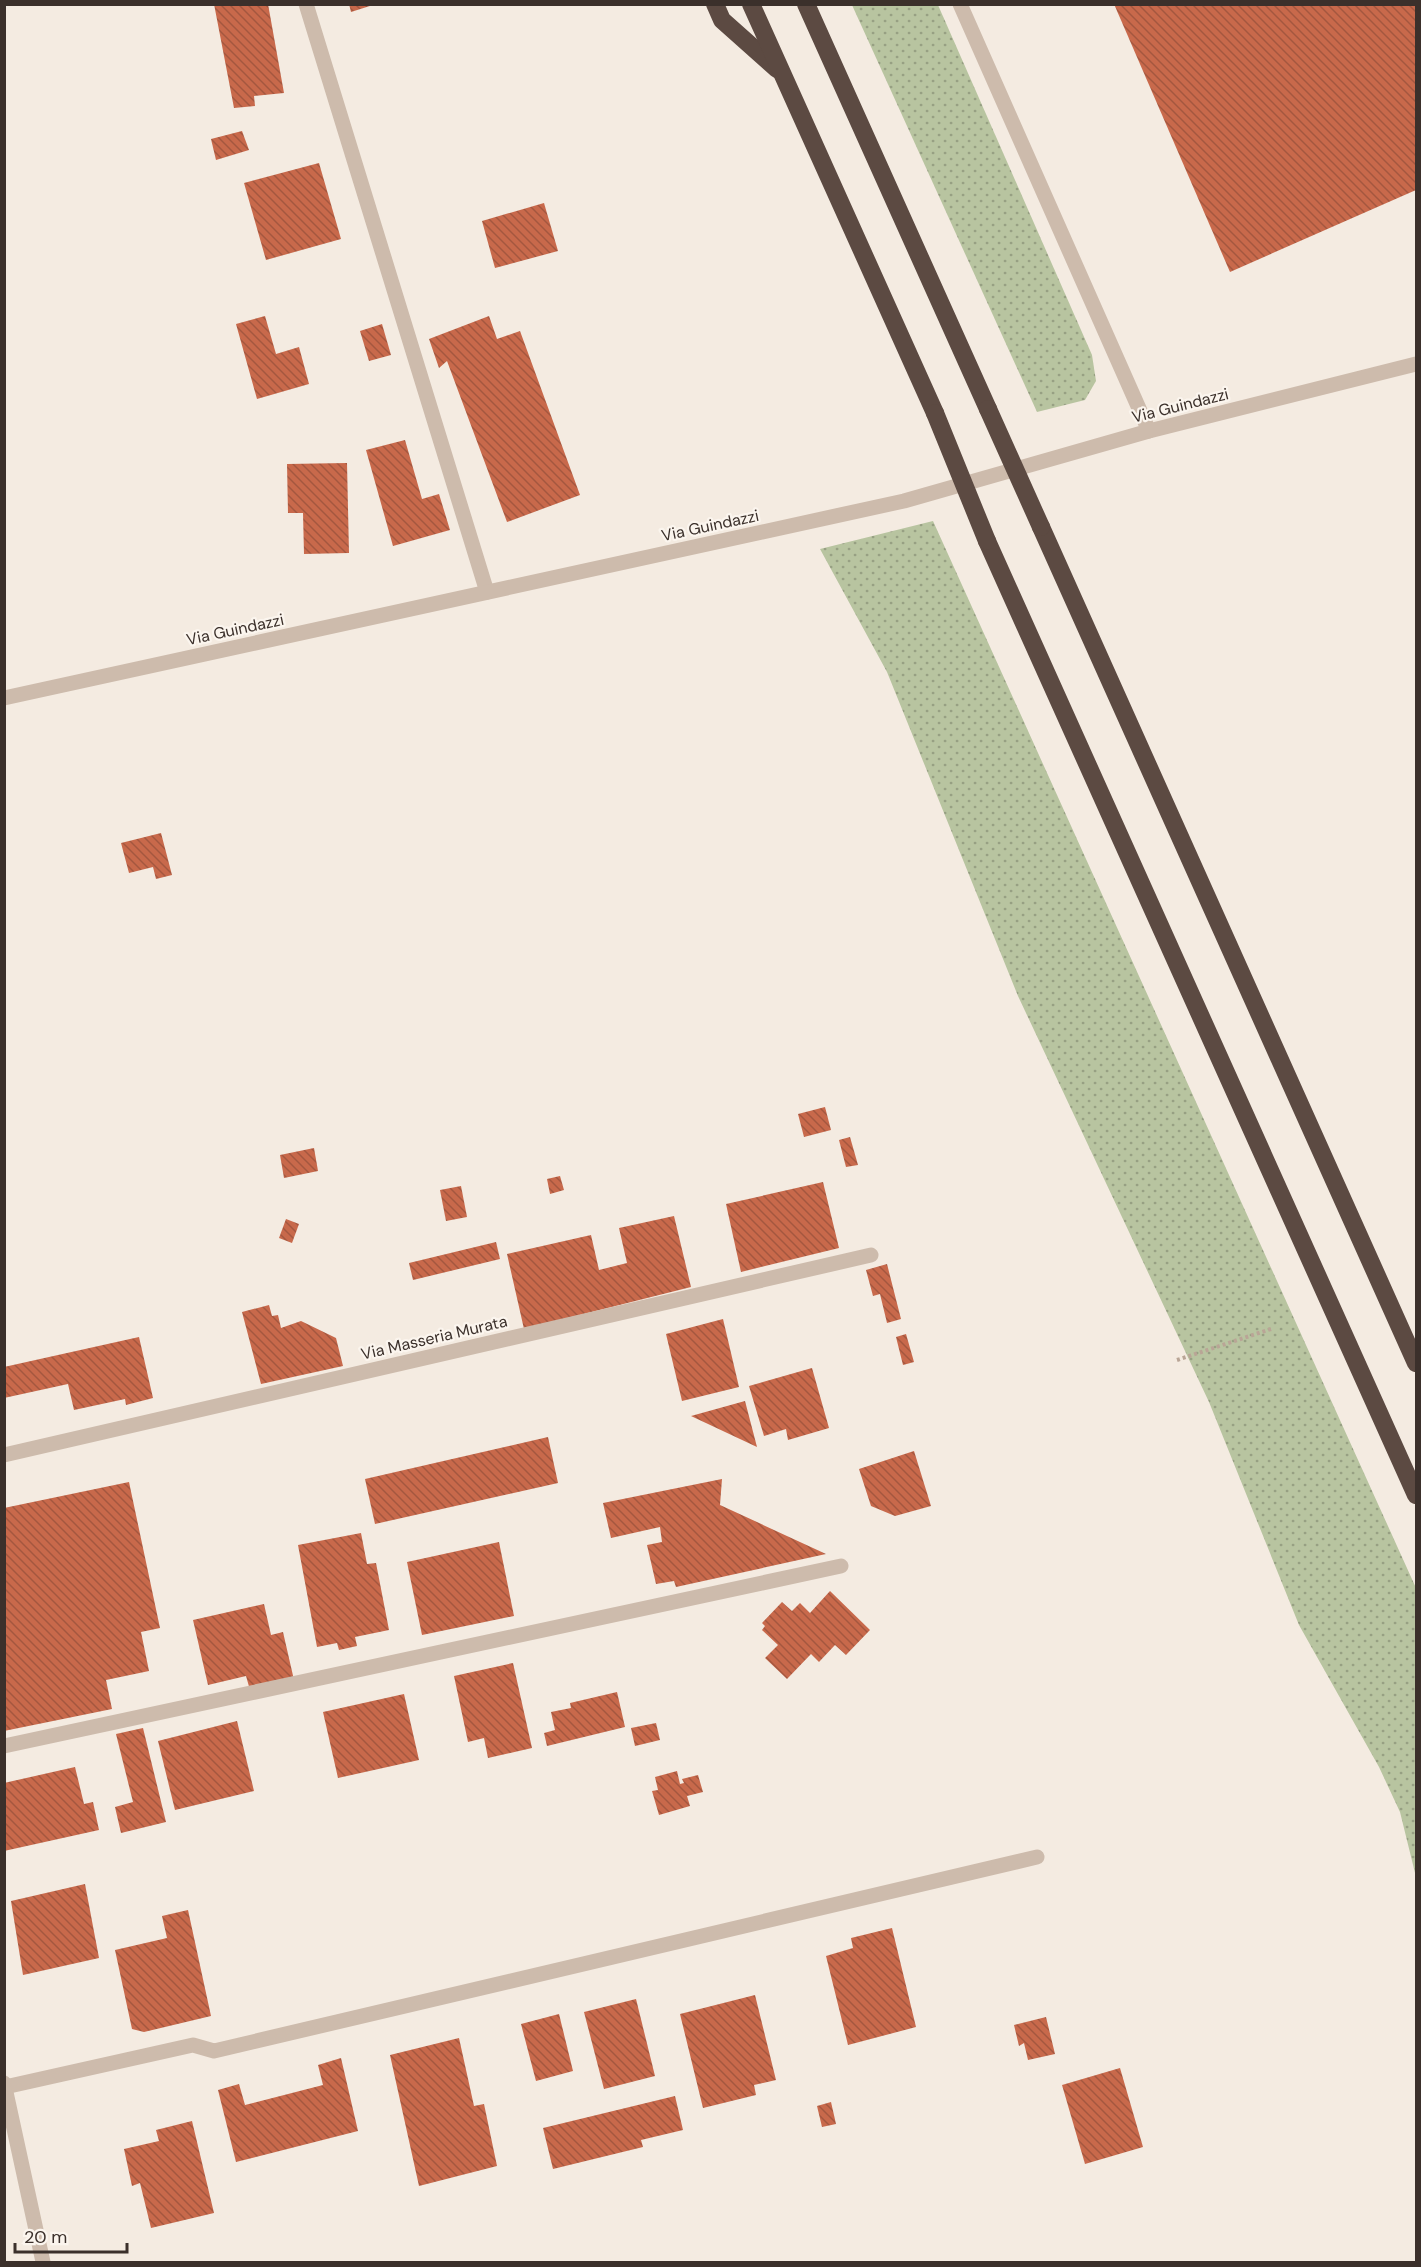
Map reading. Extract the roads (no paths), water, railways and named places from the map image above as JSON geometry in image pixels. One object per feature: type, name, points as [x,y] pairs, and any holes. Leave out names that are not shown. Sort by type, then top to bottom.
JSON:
[{"type":"highway","points":[[715,4],[722,20],[782,74]]},
{"type":"highway","points":[[751,4],[934,413],[987,541],[1416,1495]]},
{"type":"highway","points":[[806,4],[1416,1363]]},
{"type":"street","points":[[306,4],[487,592]]},
{"type":"street","points":[[960,4],[1149,431]]},
{"type":"street","name":"Via Guindazzi","points":[[4,698],[904,501],[1149,431],[1416,364]]},
{"type":"street","name":"Via Masseria Murata","points":[[4,1455],[871,1255]]},
{"type":"street","points":[[4,1746],[841,1566]]},
{"type":"street","points":[[43,2262],[8,2114],[5,2085],[193,2044],[214,2051],[1037,1857]]}]
